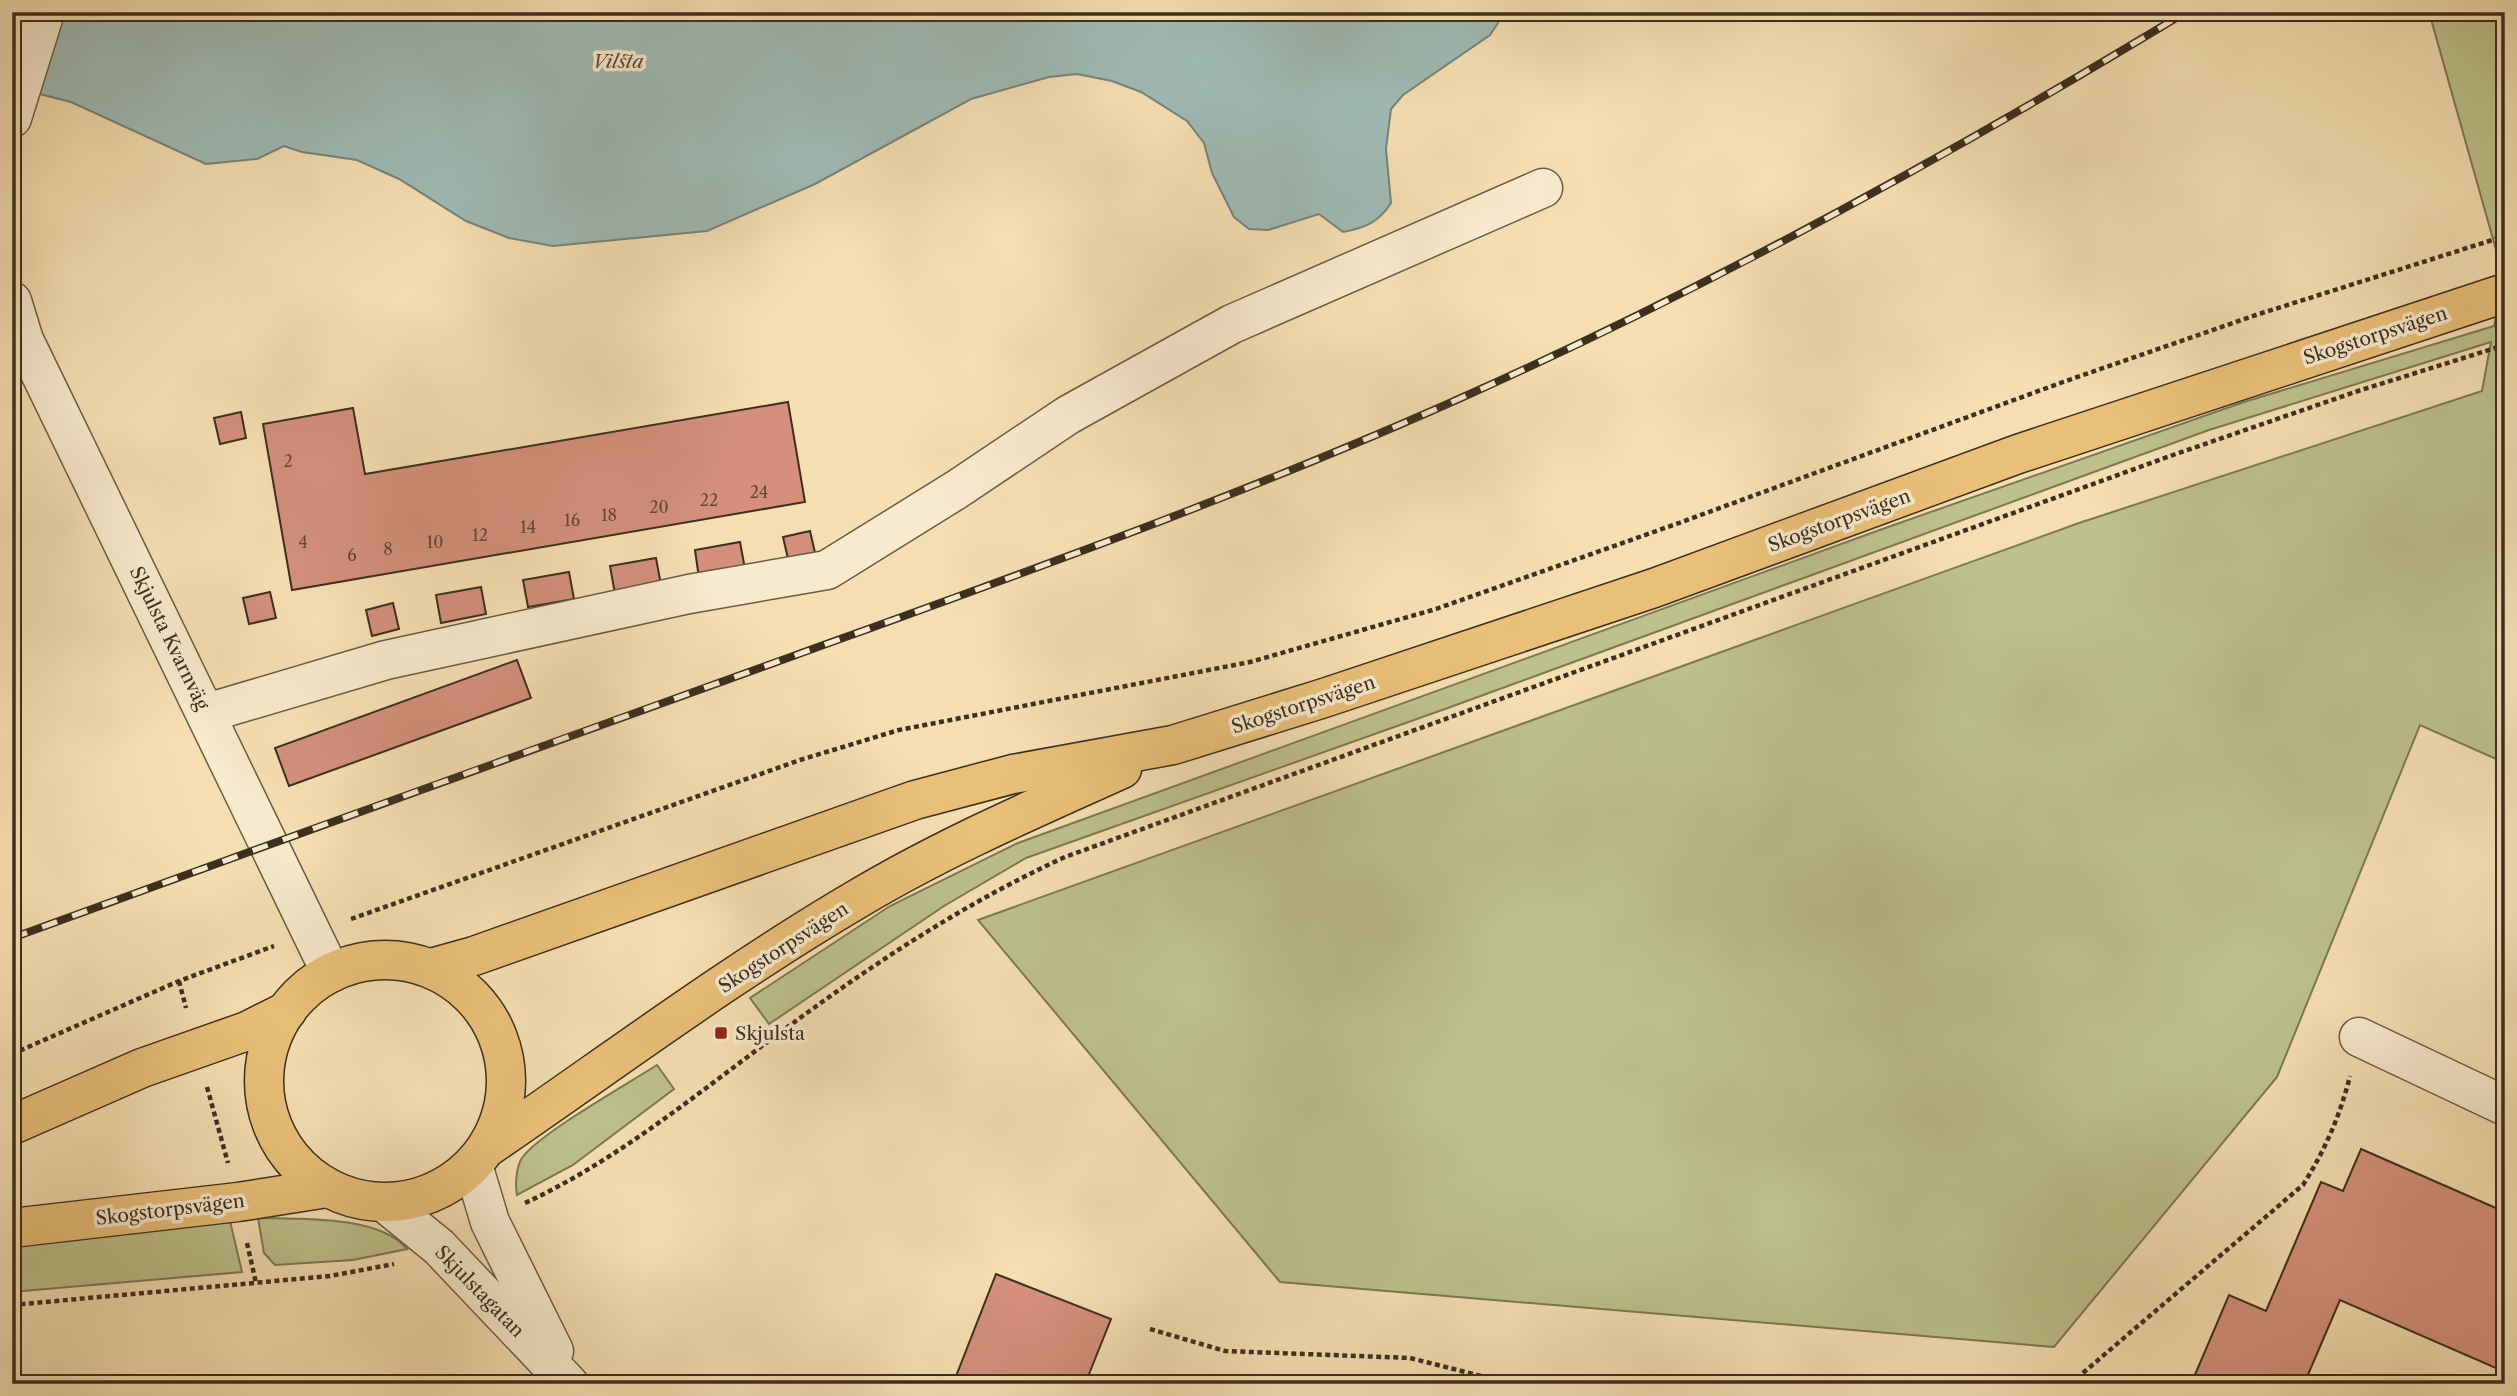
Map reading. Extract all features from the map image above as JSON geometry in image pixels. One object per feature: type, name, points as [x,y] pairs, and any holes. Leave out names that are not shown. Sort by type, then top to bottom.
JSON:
[{"type":"main road","name":"Skogstorpsvägen","points":[[481,1156],[784,943],[860,897],[990,829],[1173,745],[1654,588],[2018,454],[2505,293]]},
{"type":"main road","name":"Skogstorpsvägen","points":[[431,968],[474,956],[915,800],[1013,774],[1173,745]]},
{"type":"main road","points":[[385,959],[414,962],[431,968],[446,975],[477,1003],[500,1042],[509,1088],[498,1129],[481,1156],[459,1178],[424,1196],[385,1203],[364,1203],[327,1188],[293,1162],[272,1123],[267,1107],[263,1081],[265,1057],[287,1010],[307,988],[331,973],[353,964],[385,959]]},
{"type":"main road","points":[[12,1125],[142,1068],[247,1031],[287,1010]]},
{"type":"main road","name":"Skogstorpsvägen","points":[[12,1228],[238,1202],[327,1188]]},
{"type":"street","points":[[12,118],[45,12]]},
{"type":"street","points":[[207,713],[386,660],[689,594],[827,570],[956,490],[1068,415],[1232,324],[1543,188]]},
{"type":"street","name":"Skjulsta Kvarnväg","points":[[12,301],[24,340],[28,382],[207,713],[331,973]]},
{"type":"street","points":[[2359,1037],[2505,1106]]},
{"type":"street","name":"Skjulstagatan","points":[[481,1156],[490,1222],[570,1384]]},
{"type":"street","name":"Skjulstagatan","points":[[385,1203],[439,1247],[570,1384]]},
{"type":"path","points":[[12,1054],[179,981],[800,760],[899,730],[1250,662],[1436,608],[1679,523],[2076,377],[2505,236]]},
{"type":"path","points":[[513,1209],[566,1184],[945,918],[999,887],[1065,857],[2173,455],[2358,391],[2505,345]]},
{"type":"path","points":[[2070,1384],[2303,1185],[2323,1154],[2343,1105],[2359,1037]]},
{"type":"path","points":[[197,1049],[238,1202]]},
{"type":"path","points":[[12,1305],[330,1276],[400,1262]]},
{"type":"path","points":[[1150,1329],[1225,1351],[1410,1358],[1513,1384]]},
{"type":"green space","points":[[2429,12],[2505,12],[2505,763],[2420,725],[2277,1077],[2054,1347],[1280,1282],[978,920],[2079,523],[2482,391],[2491,342],[2209,430],[1445,709],[1026,858],[944,906],[769,1024],[750,998],[890,906],[1018,843],[1888,527],[2244,402],[2494,326],[2504,278]]},
{"type":"green space","points":[[657,1065],[674,1089],[573,1165],[517,1195],[518,1166],[531,1148],[564,1123]]},
{"type":"green space","points":[[258,1218],[316,1219],[358,1225],[378,1230],[407,1249],[353,1260],[275,1265],[264,1253]]},
{"type":"green space","points":[[213,1220],[230,1221],[242,1272],[12,1292],[12,1247]]},
{"type":"water","points":[[12,12],[1499,12],[1498,23],[1490,35],[1403,95],[1391,109],[1386,149],[1391,203],[1365,226],[1343,232],[1319,214],[1268,230],[1249,229],[1234,217],[1212,173],[1204,143],[1187,121],[1141,92],[1112,81],[1077,74],[1049,77],[971,99],[815,184],[707,231],[553,246],[509,238],[466,221],[399,179],[357,160],[302,152],[284,146],[257,159],[206,164],[71,102],[12,87]]},
{"type":"building","points":[[788,402],[805,502],[292,590],[263,424],[353,408],[365,474]]},
{"type":"building","points":[[241,412],[246,438],[220,444],[214,418]]},
{"type":"building","points":[[810,531],[816,557],[789,563],[783,537]]},
{"type":"building","points":[[740,542],[745,569],[699,578],[695,550]]},
{"type":"building","points":[[656,558],[661,585],[615,594],[610,566]]},
{"type":"building","points":[[569,572],[574,599],[528,607],[523,580]]},
{"type":"building","points":[[481,587],[486,614],[441,623],[436,595]]},
{"type":"building","points":[[270,592],[276,618],[249,624],[243,598]]},
{"type":"building","points":[[393,603],[399,629],[372,636],[366,610]]},
{"type":"building","points":[[517,660],[531,698],[289,786],[275,748]]},
{"type":"building","points":[[2361,1149],[2505,1212],[2505,1372],[2340,1300],[2304,1384],[2191,1384],[2229,1295],[2266,1311],[2321,1182],[2343,1191]]},
{"type":"building","points":[[996,1274],[1111,1319],[1085,1384],[953,1384]]},
{"type":"railway","points":[[12,938],[1052,562],[1221,498],[1389,429],[1564,351],[1835,214],[2012,115],[2186,12]]},
{"type":"place","name":"Skjulsta","points":[[721,1033]]},
{"type":"park label","name":"Vilsta","points":[[618,61]]}]
